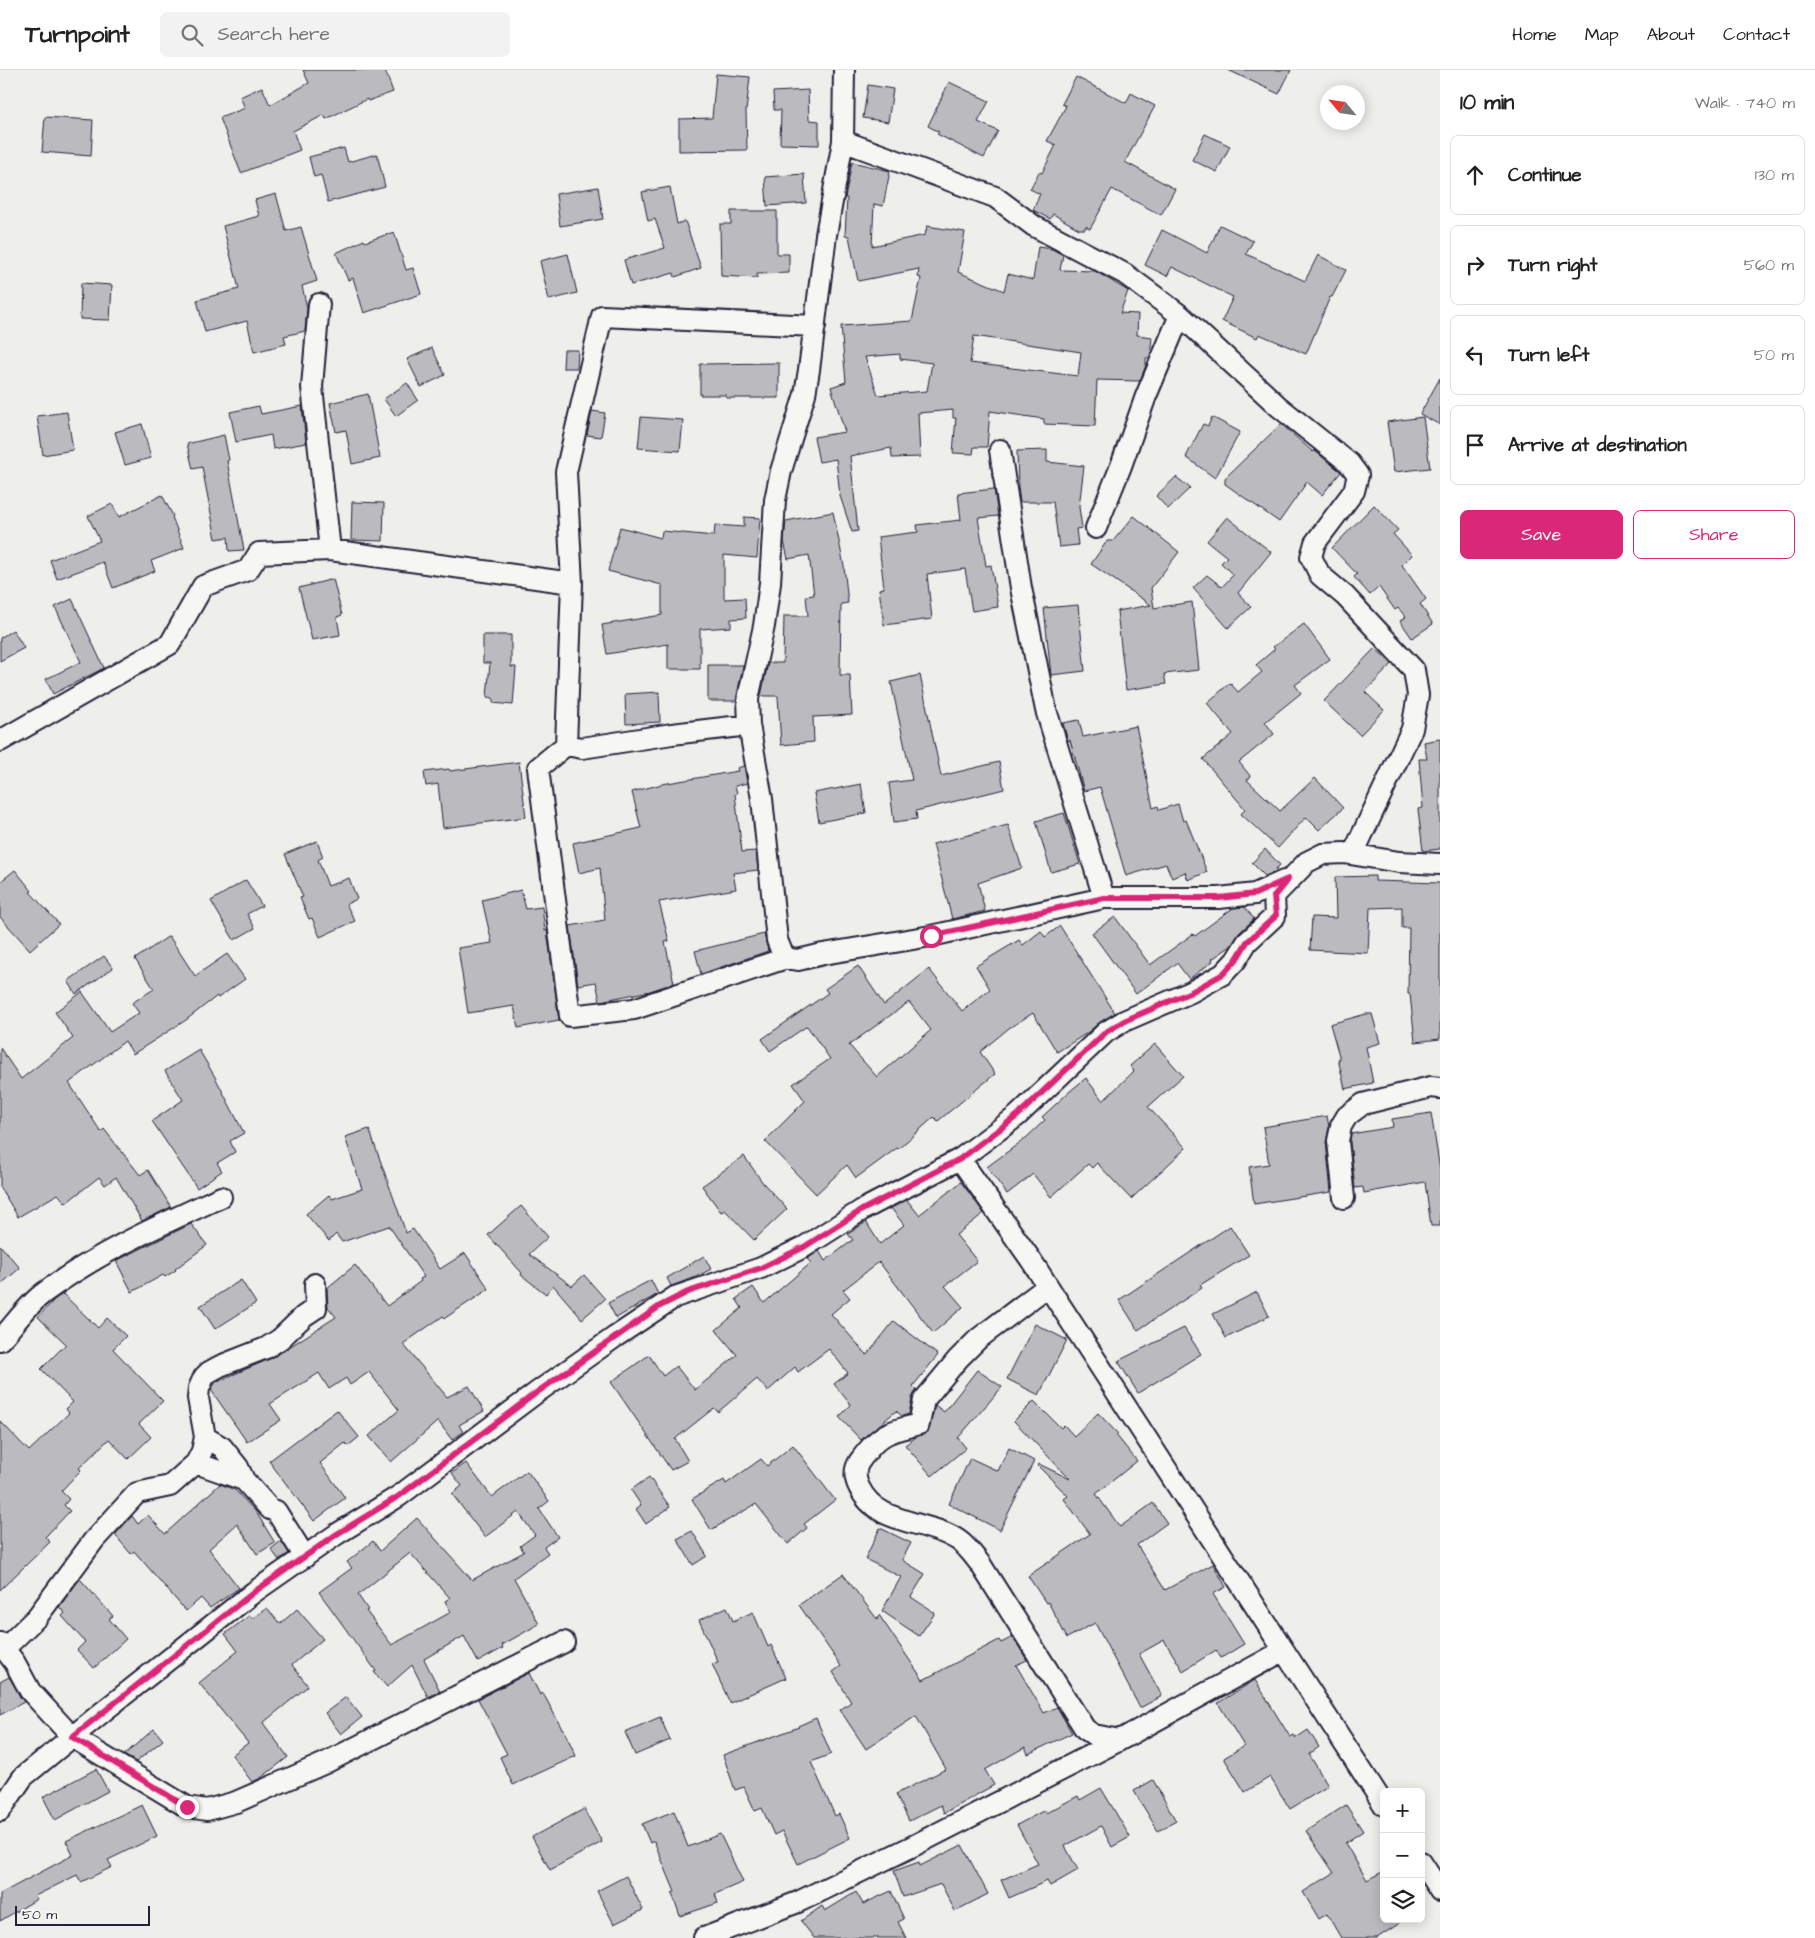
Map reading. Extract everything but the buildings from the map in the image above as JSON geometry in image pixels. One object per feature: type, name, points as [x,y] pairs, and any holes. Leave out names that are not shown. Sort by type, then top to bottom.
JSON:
[{"type":"street","points":[[786,958],[777,940],[762,799],[749,724],[748,699],[764,626],[770,583],[775,500],[781,471],[805,394],[826,234],[843,141],[844,70]]},
{"type":"street","points":[[843,141],[995,197],[1034,226],[1125,274],[1180,315],[1278,406],[1349,463],[1358,475],[1354,491],[1315,543],[1311,557],[1320,575],[1345,596],[1414,670],[1418,695],[1412,729],[1353,854]]},
{"type":"street","points":[[319,304],[312,387],[330,550]]},
{"type":"street","points":[[1096,528],[1146,396],[1180,315]]},
{"type":"street","points":[[815,326],[602,316],[566,472],[572,583],[566,745],[538,768],[570,1016],[634,1010],[786,958],[798,960],[931,936],[1104,898],[1219,898],[1255,894],[1288,879]]},
{"type":"street","points":[[1000,450],[1021,588],[1046,710],[1104,898]]},
{"type":"street","points":[[0,741],[170,644],[203,586],[248,570],[259,552],[330,550],[572,583]]},
{"type":"street","points":[[566,745],[582,748],[749,724]]},
{"type":"street","points":[[0,1811],[23,1778],[254,1592],[399,1496],[536,1393],[660,1306],[688,1292],[761,1268],[804,1247],[862,1210],[960,1159],[1017,1116],[1106,1032],[1124,1021],[1191,992],[1223,974],[1236,960],[1247,942],[1276,916],[1274,896],[1288,879],[1308,862],[1323,854],[1344,853],[1399,862],[1440,864]]},
{"type":"street","points":[[1104,898],[1146,910]]},
{"type":"street","points":[[1344,1198],[1338,1141],[1341,1126],[1347,1116],[1363,1104],[1431,1087],[1440,1088]]},
{"type":"street","points":[[960,1159],[1048,1286],[1198,1516],[1283,1652],[1380,1799]]},
{"type":"street","points":[[0,1340],[27,1308],[45,1292],[133,1238],[221,1197]]},
{"type":"street","points":[[315,1284],[316,1308],[304,1316],[280,1339],[266,1348],[220,1366],[209,1372],[204,1378],[199,1388],[198,1398],[205,1437],[202,1451],[196,1463],[170,1486],[137,1493],[94,1540],[37,1617],[2,1646],[15,1663],[30,1691],[72,1737],[187,1807],[207,1810],[236,1802],[325,1763],[564,1642]]},
{"type":"street","points":[[1048,1286],[978,1339],[924,1400],[919,1424],[888,1433],[866,1452],[857,1466],[855,1480],[870,1504],[881,1513],[947,1534],[967,1548],[981,1565],[1085,1729],[1094,1735],[1120,1740]]},
{"type":"street","points":[[205,1437],[222,1447],[238,1467],[244,1480],[270,1510],[276,1510],[305,1557]]},
{"type":"street","points":[[196,1463],[244,1480]]},
{"type":"street","points":[[704,1938],[798,1902],[1120,1740],[1283,1652]]},
{"type":"street","points":[[1425,1868],[1440,1891]]},
{"type":"route","points":[[187,1807],[164,1795],[72,1737],[254,1592],[337,1534],[399,1496],[536,1393],[660,1306],[688,1292],[761,1268],[804,1247],[862,1210],[960,1159],[1017,1116],[1106,1032],[1124,1021],[1209,984],[1223,974],[1236,960],[1247,942],[1276,916],[1274,896],[1288,879],[1255,894],[1219,898],[1104,898],[931,936]]}]
